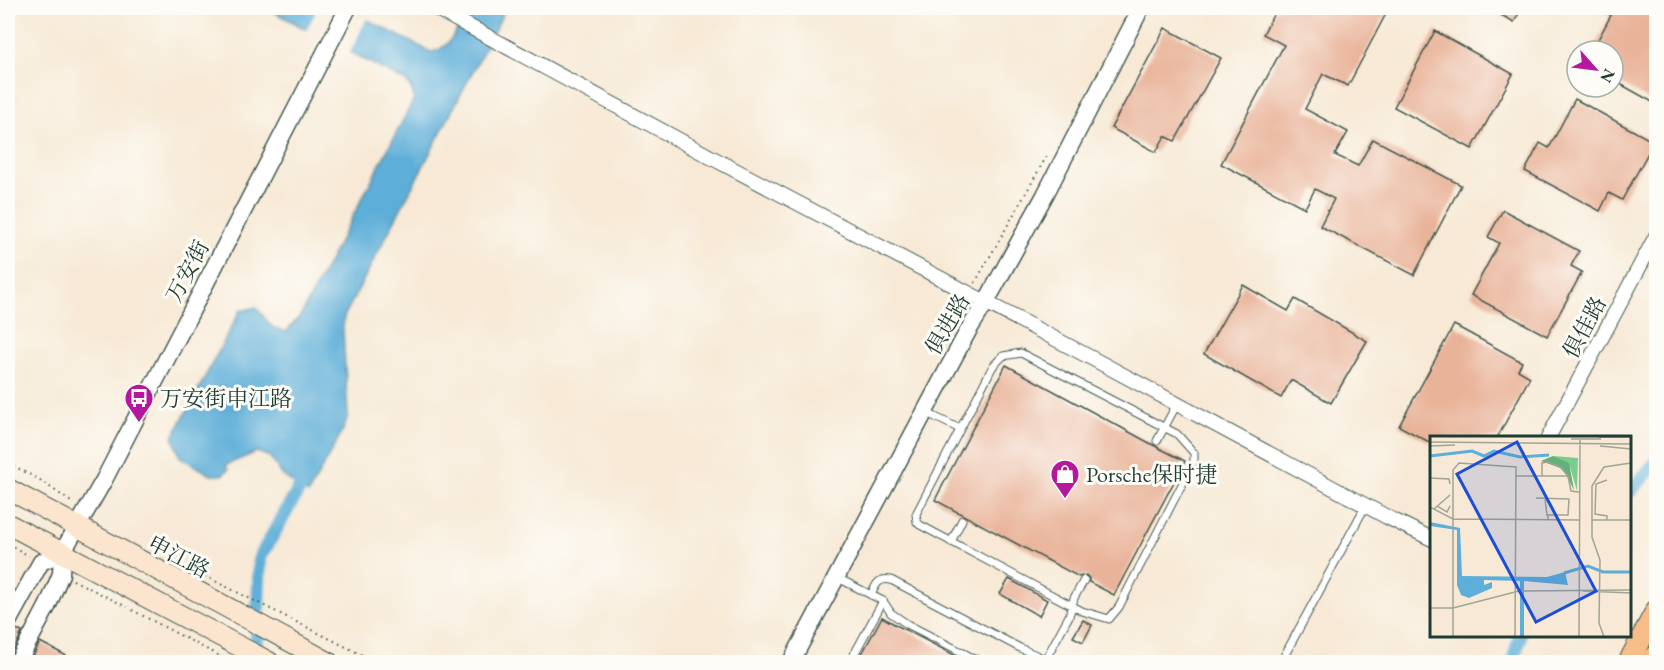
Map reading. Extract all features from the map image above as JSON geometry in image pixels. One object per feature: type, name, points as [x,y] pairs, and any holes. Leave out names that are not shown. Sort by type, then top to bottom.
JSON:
[{"type":"highway","points":[[1653,663],[1656,657]]},
{"type":"main road","name":"申江路","points":[[8,489],[81,519],[228,610],[328,663]]},
{"type":"main road","points":[[8,524],[108,576],[223,648],[268,663]]},
{"type":"main road","points":[[1629,663],[1656,611]]},
{"type":"street","name":"万安街","points":[[62,553],[104,480],[348,8]]},
{"type":"street","points":[[435,8],[1366,506],[1430,538]]},
{"type":"street","name":"俱进路","points":[[791,663],[968,331],[1045,195],[1141,8]]},
{"type":"street","name":"俱佳路","points":[[1549,436],[1656,236]]},
{"type":"street","points":[[8,622],[41,562],[62,553],[61,574],[18,663]]},
{"type":"lane","points":[[1021,353],[1177,434],[1186,442],[1194,453],[1194,461],[1127,593],[1109,619],[1092,616],[1072,606],[917,522],[916,514],[960,429],[993,366],[1003,356],[1021,353]]},
{"type":"lane","points":[[1157,441],[1177,404]]},
{"type":"lane","points":[[931,415],[960,429]]},
{"type":"lane","points":[[1281,663],[1366,506]]},
{"type":"lane","points":[[951,542],[962,520]]},
{"type":"lane","points":[[836,577],[883,601],[891,613],[907,624],[981,663]]},
{"type":"lane","points":[[871,595],[878,581],[884,578],[891,580],[1044,661],[1069,616],[1084,580]]},
{"type":"lane","points":[[850,663],[883,601]]},
{"type":"path","points":[[955,321],[1052,146]]},
{"type":"path","points":[[8,463],[40,480],[81,519]]},
{"type":"path","points":[[8,544],[41,562]]},
{"type":"path","points":[[201,573],[376,663]]},
{"type":"path","points":[[61,574],[223,648],[231,663]]},
{"type":"water","points":[[266,8],[344,8],[431,52],[438,50],[449,41],[468,8],[506,8],[344,317],[348,416],[343,430],[308,494],[282,475],[270,457],[257,452],[226,465],[228,470],[222,475],[211,475],[180,457],[173,437],[240,311],[256,307],[272,327],[286,332],[301,315],[414,99],[407,82]]},
{"type":"pier","points":[[318,8],[351,8],[368,16],[349,54],[306,31]]},
{"type":"building","points":[[1277,8],[1389,8],[1348,86],[1323,74],[1305,109],[1348,132],[1335,155],[1358,166],[1373,139],[1461,185],[1414,275],[1320,226],[1334,199],[1315,189],[1305,208],[1221,164],[1284,45],[1263,34]]},
{"type":"building","points":[[1488,8],[1522,8],[1514,22]]},
{"type":"building","points":[[1596,8],[1656,8],[1656,104],[1625,87],[1625,39],[1598,39],[1611,15]]},
{"type":"building","points":[[1165,28],[1221,58],[1175,141],[1165,136],[1156,152],[1111,128]]},
{"type":"building","points":[[1435,31],[1513,74],[1472,149],[1394,107]]},
{"type":"building","points":[[1575,99],[1654,142],[1622,200],[1609,193],[1600,211],[1525,171],[1540,143],[1549,148]]},
{"type":"building","points":[[1503,210],[1579,251],[1571,266],[1582,272],[1547,336],[1471,295],[1499,243],[1488,237]]},
{"type":"building","points":[[1243,285],[1288,311],[1295,299],[1367,341],[1331,403],[1291,380],[1281,398],[1204,354]]},
{"type":"building","points":[[1454,325],[1522,362],[1518,370],[1530,377],[1498,436],[1430,436],[1430,442],[1399,426]]},
{"type":"building","points":[[1006,365],[1185,461],[1114,595],[1089,582],[1086,575],[1079,577],[935,500]]},
{"type":"building","points":[[1009,579],[1047,600],[1039,616],[1000,594]]},
{"type":"building","points":[[882,617],[898,626],[970,663],[857,663]]},
{"type":"building","points":[[1083,620],[1092,625],[1083,642],[1073,637]]},
{"type":"building","points":[[16,629],[22,632],[8,663],[8,632]]},
{"type":"building","points":[[40,642],[80,663],[30,663]]},
{"type":"waterway","points":[[1631,490],[1656,463]]},
{"type":"waterway","points":[[256,660],[260,557],[299,489],[306,472]]},
{"type":"waterway","points":[[1513,662],[1520,637]]},
{"type":"place","name":"万安街申江路","points":[[139,424]]},
{"type":"place","name":"Porsche保时捷","points":[[1065,500]]}]
